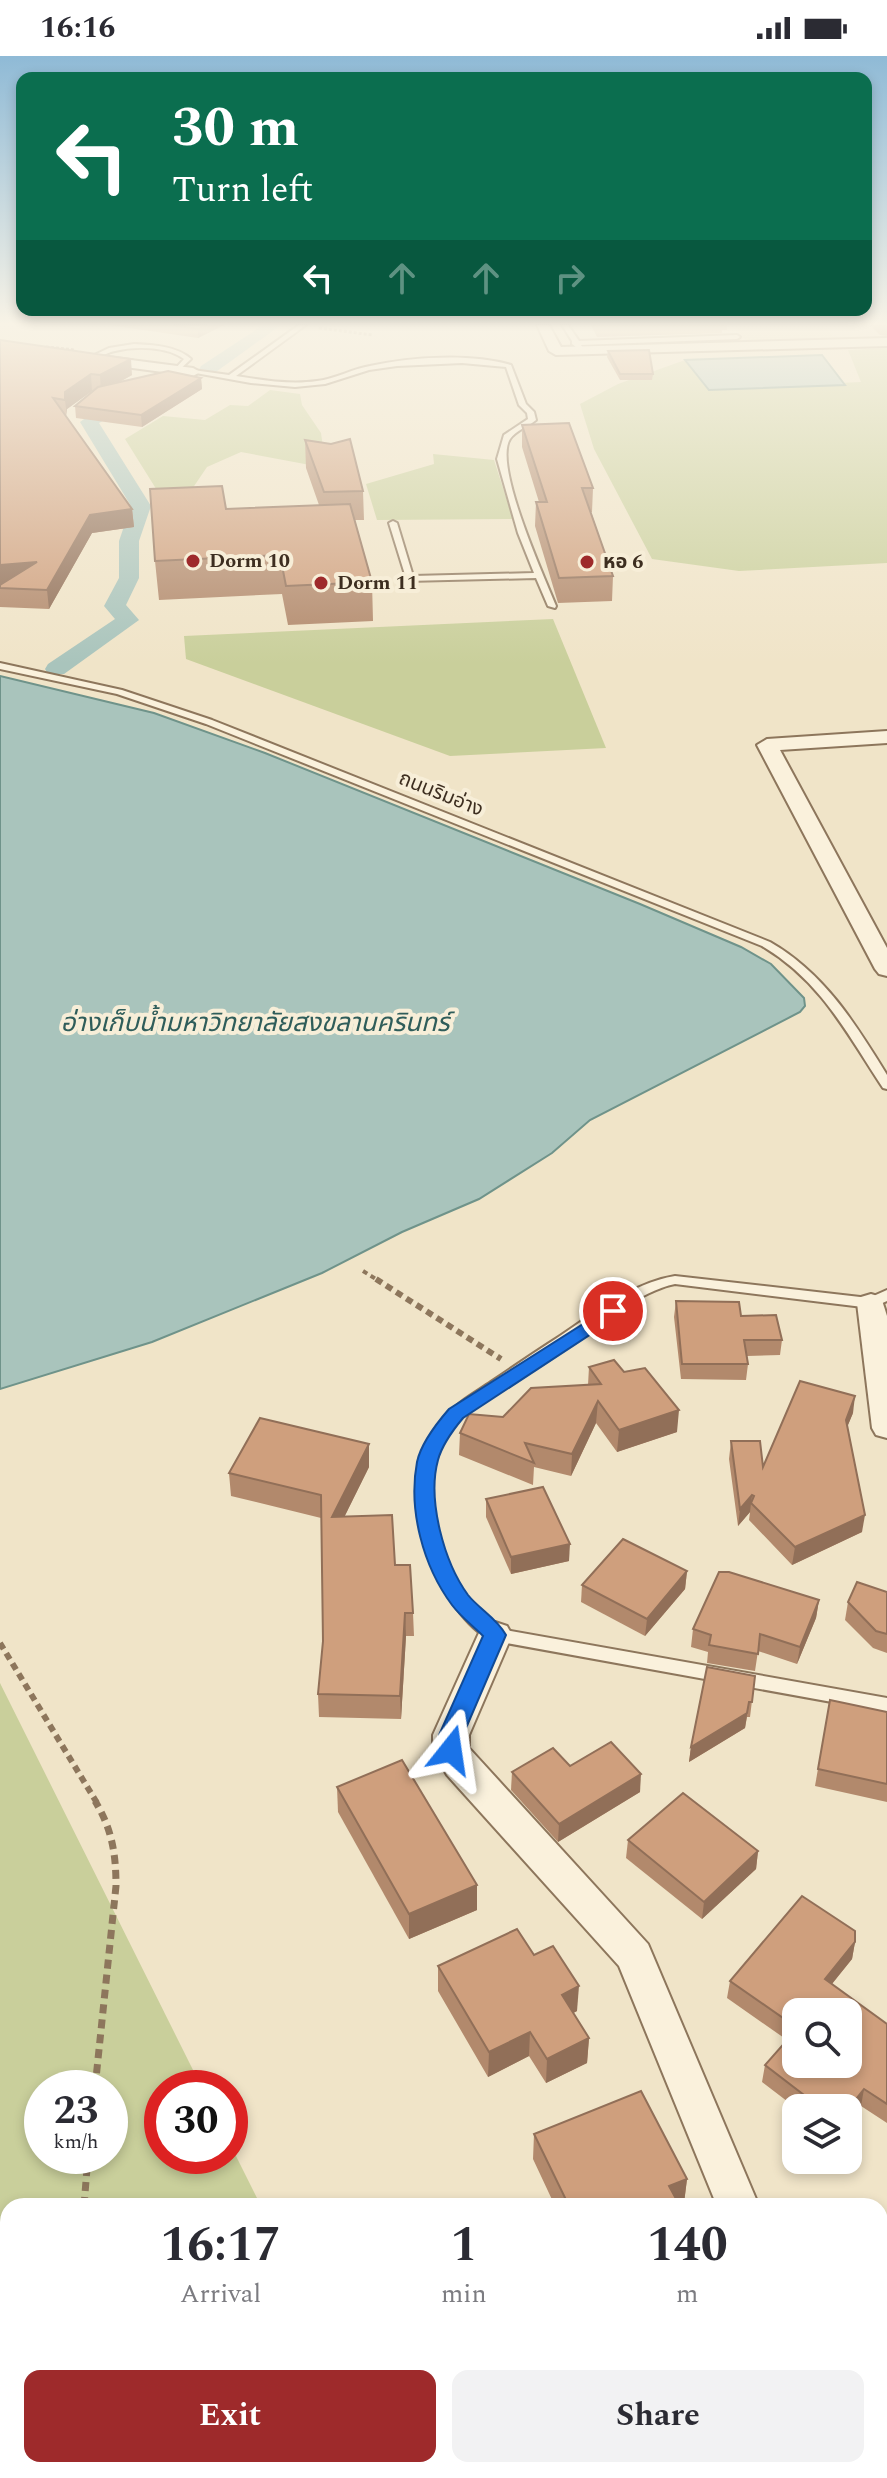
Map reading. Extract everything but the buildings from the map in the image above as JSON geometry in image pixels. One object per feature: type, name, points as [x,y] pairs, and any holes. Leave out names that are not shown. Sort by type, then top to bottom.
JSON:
[{"type":"street","points":[[887,737],[767,745],[887,969]]},
{"type":"street","points":[[879,1299],[887,1428]]},
{"type":"street","points":[[495,1635],[451,1735],[451,1750],[460,1765],[634,1956],[735,2198]]},
{"type":"lane","points":[[507,438],[501,459],[522,533],[552,606]]},
{"type":"lane","points":[[393,523],[410,579],[539,575]]},
{"type":"lane","name":"ถนนริมอ่าง","points":[[0,666],[79,682],[165,706],[744,934],[789,957],[808,975],[839,1012],[887,1085]]},
{"type":"lane","points":[[879,1299],[666,1280],[519,1370],[456,1414],[443,1429],[428,1461],[425,1481],[426,1517],[441,1567],[466,1607],[495,1635],[887,1705]]},
{"type":"path","points":[[363,1271],[519,1370]]},
{"type":"path","points":[[0,1643],[100,1809],[114,1839],[116,1886],[97,2070]]},
{"type":"path","points":[[85,2198],[87,2174]]},
{"type":"green space","points":[[322,438],[326,468],[241,452],[207,467],[188,495],[163,500],[125,439]]},
{"type":"green space","points":[[591,438],[887,438],[887,563],[739,571],[652,559]]},
{"type":"green space","points":[[433,454],[494,460],[513,519],[377,520],[366,484],[434,464]]},
{"type":"green space","points":[[553,619],[606,748],[450,756],[186,659],[184,636]]},
{"type":"green space","points":[[0,1683],[193,2070],[144,2070],[144,2174],[245,2174],[257,2198],[0,2198]]},
{"type":"water","name":"อ่างเก็บน้ำมหาวิทยาลัยสงขลานครินทร์","points":[[0,676],[154,713],[265,753],[640,904],[741,947],[771,964],[804,998],[805,1006],[800,1012],[590,1120],[552,1153],[479,1199],[402,1232],[322,1273],[152,1342],[0,1389]]},
{"type":"waterway","points":[[56,669],[128,620],[115,606],[129,578],[129,541],[141,506],[99,438]]},
{"type":"place","name":"Dorm 10","points":[[193,561]]},
{"type":"place","name":"หอ 6","points":[[587,562]]},
{"type":"place","name":"Dorm 11","points":[[321,583]]},
{"type":"route","points":[[451,1750],[451,1735],[495,1635],[460,1600],[435,1552],[426,1517],[425,1481],[433,1447],[456,1414],[613,1311]]}]
